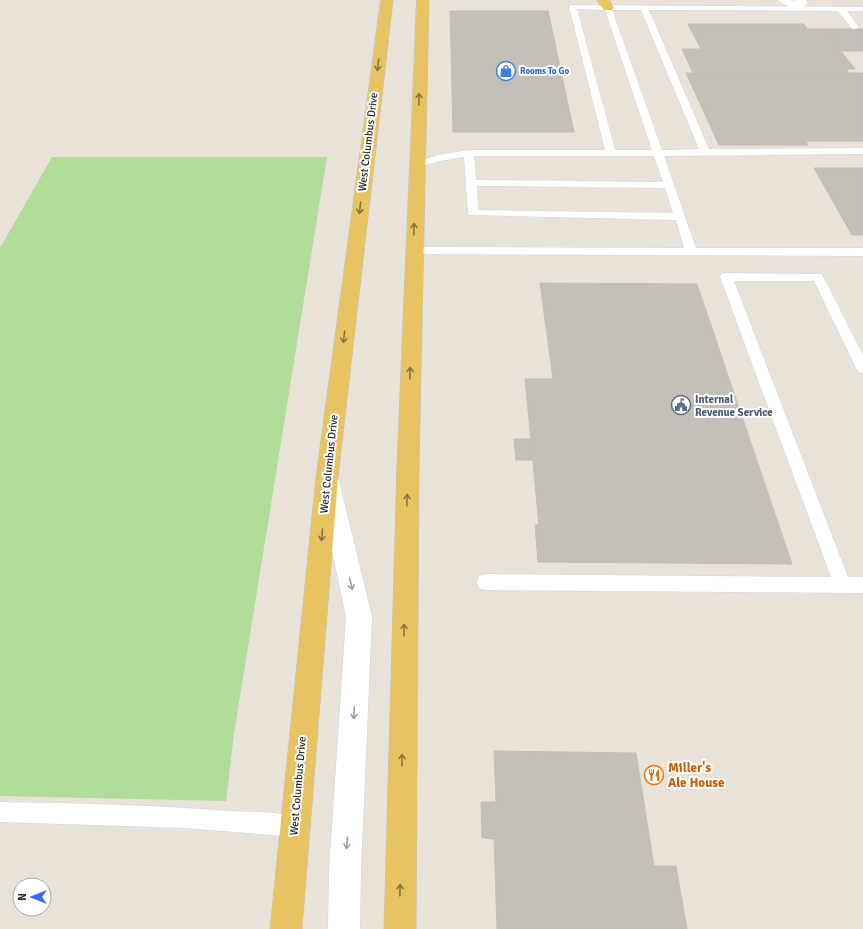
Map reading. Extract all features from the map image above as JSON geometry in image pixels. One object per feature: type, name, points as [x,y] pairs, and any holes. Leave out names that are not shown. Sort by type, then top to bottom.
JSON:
[{"type":"main road","name":"West Columbus Drive","points":[[286,929],[327,477],[387,0]]},
{"type":"main road","points":[[400,929],[404,630],[413,251],[423,0]]},
{"type":"main road","points":[[374,6],[383,26]]},
{"type":"street","points":[[784,0],[799,4]]},
{"type":"street","points":[[327,477],[359,617],[345,870],[344,929]]},
{"type":"lane","points":[[606,3],[659,152],[691,252]]},
{"type":"lane","points":[[611,152],[573,7],[606,3],[644,8],[799,4],[863,9]]},
{"type":"lane","points":[[644,8],[705,152]]},
{"type":"lane","points":[[840,8],[855,27]]},
{"type":"lane","points":[[416,165],[438,158],[469,153],[863,151]]},
{"type":"lane","points":[[469,153],[473,214],[680,216]]},
{"type":"lane","points":[[471,183],[669,185]]},
{"type":"lane","points":[[413,251],[863,252]]},
{"type":"lane","points":[[843,585],[726,277],[818,277],[863,368]]},
{"type":"lane","points":[[485,582],[863,585]]},
{"type":"lane","points":[[0,812],[232,820],[295,827]]},
{"type":"green space","points":[[52,157],[327,157],[234,734],[226,801],[0,796],[0,248]]},
{"type":"building","name":"Rooms To Go","points":[[450,11],[548,11],[574,132],[453,132]]},
{"type":"building","points":[[688,24],[804,24],[807,29],[824,29],[855,69],[846,69],[849,73],[693,73],[682,49],[701,49]]},
{"type":"building","points":[[824,29],[863,29],[863,51],[841,51]]},
{"type":"building","points":[[686,73],[863,73],[863,141],[806,141],[808,145],[719,145]]},
{"type":"building","points":[[814,168],[863,168],[863,235],[852,235]]},
{"type":"building","points":[[540,283],[697,284],[792,564],[538,562],[535,525],[539,525],[525,379],[553,379]]},
{"type":"building","points":[[514,439],[531,439],[533,460],[516,460]]},
{"type":"building","points":[[494,751],[636,753],[654,866],[676,866],[687,929],[497,929],[494,839],[482,838],[481,802],[496,802]]},
{"type":"place","name":"Rooms To Go","points":[[506,71]]},
{"type":"place","name":"Internal Revenue Service","points":[[681,405]]},
{"type":"place","name":"Miller's Ale House","points":[[654,775]]}]
